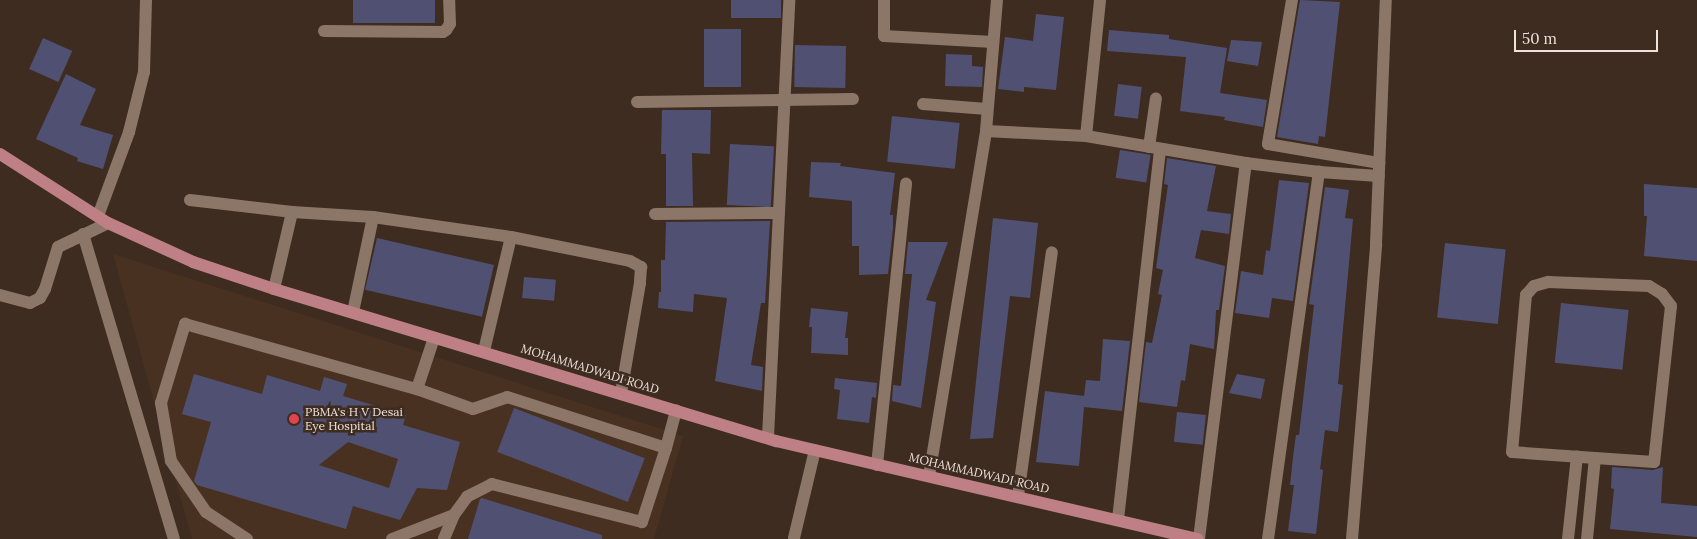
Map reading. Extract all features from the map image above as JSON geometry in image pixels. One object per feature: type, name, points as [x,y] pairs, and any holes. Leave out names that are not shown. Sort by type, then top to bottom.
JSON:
[{"type":"main road","name":"MOHAMMADWADI ROAD","points":[[0,154],[103,220],[193,262],[274,289],[621,392],[768,438],[1198,539]]},
{"type":"street","points":[[0,295],[30,303],[40,298],[46,289],[58,247],[83,234],[103,220],[129,132],[144,72],[146,0]]},
{"type":"street","points":[[324,31],[443,32],[450,24],[449,0]]},
{"type":"street","points":[[768,438],[789,0]]},
{"type":"street","points":[[884,0],[884,36],[994,42]]},
{"type":"street","points":[[929,476],[986,131],[997,0]]},
{"type":"street","points":[[1086,136],[1100,0]]},
{"type":"street","points":[[1292,0],[1268,144],[1379,163]]},
{"type":"street","points":[[1352,539],[1379,176],[1386,0]]},
{"type":"street","points":[[1118,519],[1154,148],[1156,98]]},
{"type":"street","points":[[637,102],[853,99]]},
{"type":"street","points":[[923,104],[987,109]]},
{"type":"street","points":[[986,131],[1053,132],[1246,163],[1318,172],[1379,176]]},
{"type":"street","points":[[1198,539],[1246,163]]},
{"type":"street","points":[[1268,539],[1318,172]]},
{"type":"street","points":[[877,465],[906,183]]},
{"type":"street","points":[[190,200],[292,212],[373,217],[512,237],[630,261],[641,267],[621,392]]},
{"type":"street","points":[[274,289],[292,212]]},
{"type":"street","points":[[655,214],[779,213]]},
{"type":"street","points":[[353,312],[373,217]]},
{"type":"street","points":[[83,234],[174,539]]},
{"type":"street","points":[[484,351],[512,237]]},
{"type":"street","points":[[1018,496],[1052,252]]},
{"type":"street","points":[[1548,282],[1649,286],[1662,294],[1670,306],[1654,462],[1595,458],[1512,452],[1526,295],[1534,286],[1548,282]]},
{"type":"street","points":[[247,539],[206,512],[171,461],[161,403],[185,324],[417,389],[473,408],[507,397],[666,448]]},
{"type":"street","points":[[417,389],[434,338]]},
{"type":"street","points":[[444,539],[454,516],[467,497],[492,484],[642,522],[676,410]]},
{"type":"street","points":[[794,538],[815,450]]},
{"type":"street","points":[[1568,539],[1577,456]]},
{"type":"street","points":[[1587,539],[1595,458]]},
{"type":"street","points":[[392,539],[454,516]]},
{"type":"shaded area","points":[[113,254],[683,436],[654,539],[192,539]]},
{"type":"building","points":[[353,0],[435,0],[435,23],[353,23]]},
{"type":"building","points":[[731,0],[781,0],[781,18],[731,18]]},
{"type":"building","points":[[1300,0],[1340,2],[1325,137],[1319,136],[1318,144],[1277,137]]},
{"type":"building","points":[[1036,14],[1064,17],[1056,90],[1024,87],[1024,92],[998,89],[1005,37],[1033,41]]},
{"type":"building","points":[[704,29],[741,29],[741,87],[704,87]]},
{"type":"building","points":[[1109,30],[1169,35],[1169,39],[1227,48],[1220,93],[1267,100],[1263,127],[1224,120],[1225,117],[1180,111],[1186,57],[1107,51]]},
{"type":"building","points":[[43,38],[72,51],[58,82],[29,69]]},
{"type":"building","points":[[1231,40],[1262,42],[1258,66],[1227,61]]},
{"type":"building","points":[[795,45],[846,46],[845,88],[794,87]]},
{"type":"building","points":[[946,54],[972,55],[972,66],[983,67],[982,87],[945,86]]},
{"type":"building","points":[[66,74],[96,89],[80,125],[113,135],[103,169],[77,161],[78,158],[36,139]]},
{"type":"building","points":[[1118,84],[1142,87],[1138,119],[1114,116]]},
{"type":"building","points":[[662,110],[711,110],[710,154],[692,153],[693,206],[666,206],[666,154],[661,154]]},
{"type":"building","points":[[892,116],[960,123],[955,169],[887,162]]},
{"type":"building","points":[[730,144],[774,146],[771,207],[727,205]]},
{"type":"building","points":[[1120,150],[1151,155],[1146,183],[1116,178]]},
{"type":"building","points":[[1167,158],[1216,166],[1207,211],[1231,214],[1229,234],[1201,230],[1195,258],[1225,266],[1219,310],[1216,310],[1214,349],[1190,344],[1185,381],[1181,380],[1177,407],[1139,402],[1146,342],[1152,343],[1162,295],[1158,294],[1163,270],[1156,268],[1168,185],[1164,184]]},
{"type":"building","points":[[811,162],[841,163],[840,166],[895,173],[890,215],[893,215],[893,228],[888,274],[859,275],[859,246],[852,246],[852,201],[809,197]]},
{"type":"building","points":[[1279,180],[1309,183],[1293,301],[1272,298],[1269,318],[1235,313],[1241,271],[1263,275],[1266,250],[1270,251]]},
{"type":"building","points":[[1644,184],[1697,188],[1697,261],[1644,256],[1647,216],[1644,216]]},
{"type":"building","points":[[1325,187],[1349,190],[1345,218],[1353,219],[1338,384],[1343,385],[1338,432],[1325,430],[1320,469],[1323,470],[1316,534],[1288,531],[1294,485],[1290,485],[1293,457],[1296,435],[1299,435],[1314,305],[1309,304]]},
{"type":"building","points":[[993,218],[1038,223],[1030,298],[1010,296],[993,438],[970,439]]},
{"type":"building","points":[[770,221],[765,303],[761,303],[751,365],[763,367],[762,391],[715,381],[727,298],[694,294],[693,312],[658,308],[659,292],[661,292],[661,260],[665,260],[666,222]]},
{"type":"building","points":[[377,238],[494,265],[482,317],[365,290]]},
{"type":"building","points":[[908,242],[948,242],[926,300],[936,302],[921,408],[892,401],[893,385],[901,386],[912,274],[905,274]]},
{"type":"building","points":[[1445,243],[1506,249],[1498,324],[1437,318]]},
{"type":"building","points":[[524,277],[556,280],[554,301],[522,298]]},
{"type":"building","points":[[1561,303],[1629,310],[1622,370],[1555,363]]},
{"type":"building","points":[[811,308],[848,312],[845,338],[848,338],[848,355],[811,353],[812,327],[809,327]]},
{"type":"building","points":[[1103,339],[1130,341],[1122,411],[1084,407],[1079,466],[1036,462],[1045,391],[1084,396],[1086,380],[1100,381]]},
{"type":"building","points":[[194,374],[262,394],[267,375],[320,391],[324,377],[347,384],[343,396],[406,415],[403,425],[460,442],[447,490],[417,488],[400,520],[353,506],[346,529],[197,485],[194,481],[211,422],[182,414]],"holes":[[[348,442],[398,459],[389,488],[319,465]]]},
{"type":"building","points":[[1237,374],[1265,379],[1261,399],[1229,393]]},
{"type":"building","points":[[835,378],[877,383],[876,398],[872,397],[869,423],[837,419],[840,390],[834,389]]},
{"type":"building","points":[[514,408],[645,458],[628,502],[497,452]]},
{"type":"building","points":[[1177,412],[1206,415],[1203,445],[1174,442]]},
{"type":"building","points":[[1612,467],[1653,470],[1663,467],[1661,503],[1697,506],[1697,537],[1610,529],[1614,489],[1611,488]]},
{"type":"building","points":[[482,498],[602,535],[602,539],[468,539],[480,499]]},
{"type":"place","name":"PBMA's H V Desai Eye Hospital","points":[[294,419]]}]
